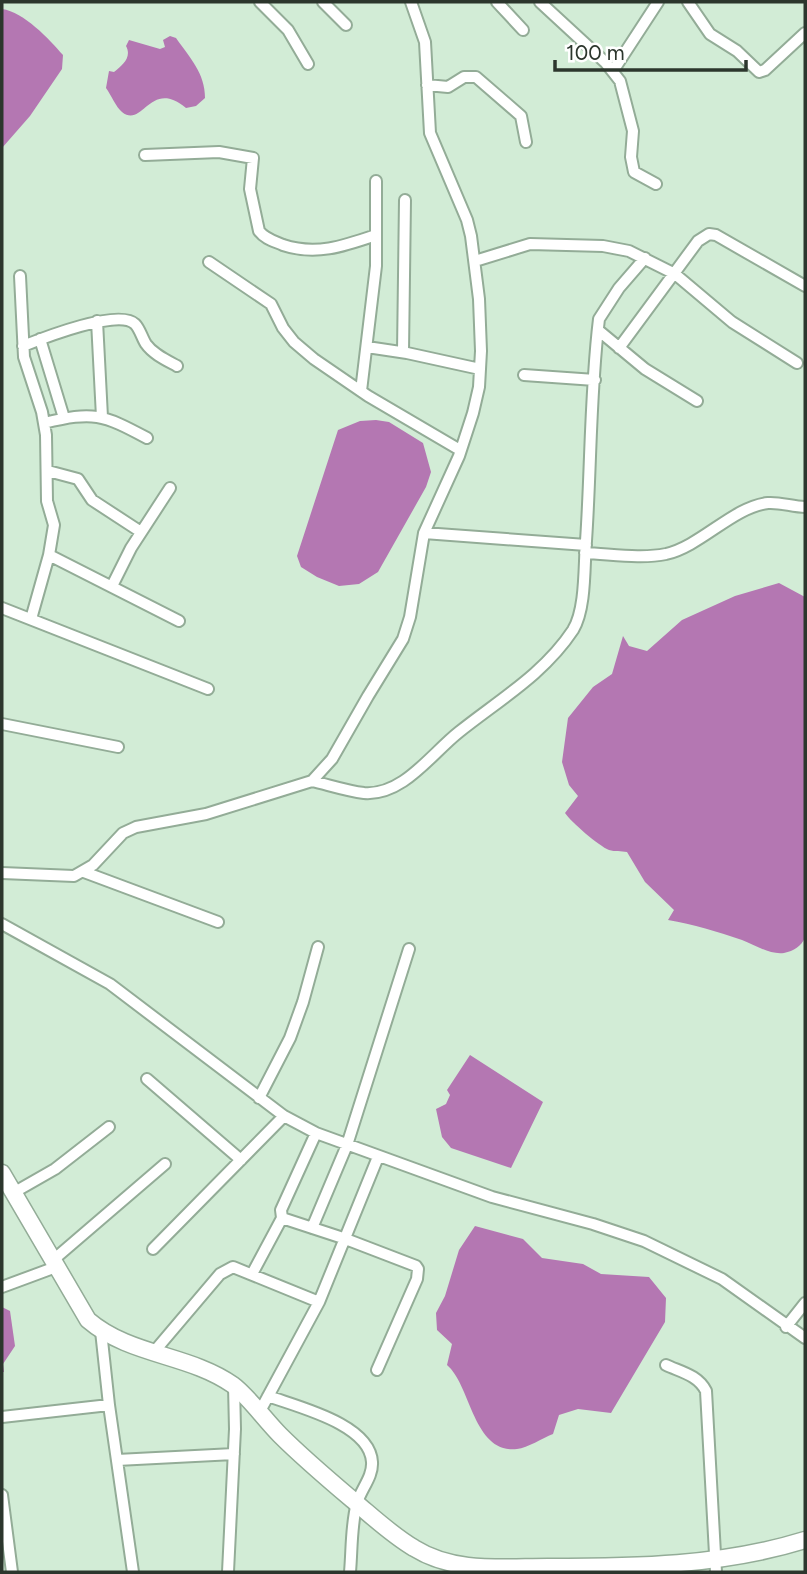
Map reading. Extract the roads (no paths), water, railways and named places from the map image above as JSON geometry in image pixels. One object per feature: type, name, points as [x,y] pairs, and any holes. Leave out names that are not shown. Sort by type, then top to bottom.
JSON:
[{"type":"street","points":[[260,2],[288,30],[308,64]]},
{"type":"street","points":[[323,2],[346,25]]},
{"type":"street","points":[[2,873],[64,877],[84,872],[123,833],[136,827],[206,814],[312,781],[332,760],[403,639],[410,617],[424,533],[460,450],[475,402],[480,369],[479,299],[475,261],[467,220],[430,133],[425,42],[411,2]]},
{"type":"street","points":[[498,2],[523,30]]},
{"type":"street","points":[[540,2],[613,71],[620,82],[631,116],[631,157],[634,172],[656,184]]},
{"type":"street","points":[[613,71],[658,2]]},
{"type":"street","points":[[688,2],[710,34],[737,51],[759,72],[765,70],[805,33]]},
{"type":"street","points":[[427,85],[448,87],[464,77],[476,77],[521,116],[526,142]]},
{"type":"street","points":[[145,155],[219,152],[253,158],[250,190],[259,231],[263,236],[281,244],[310,251],[322,250],[376,235]]},
{"type":"street","points":[[361,391],[376,266],[376,181]]},
{"type":"street","points":[[403,352],[405,200]]},
{"type":"street","points":[[620,348],[698,241],[709,234],[716,234],[805,286]]},
{"type":"street","points":[[475,261],[530,244],[603,246],[629,251],[675,274],[725,316],[797,363]]},
{"type":"street","points":[[312,781],[364,793],[384,792],[394,788],[460,730],[517,689],[558,652],[575,627],[579,615],[585,549],[598,330],[604,309],[645,258]]},
{"type":"street","points":[[209,262],[271,304],[283,328],[294,342],[314,359],[361,391],[460,450]]},
{"type":"street","points":[[20,276],[23,346],[27,372],[44,423],[48,471],[47,501],[54,526],[49,555],[31,619]]},
{"type":"street","points":[[23,346],[97,321],[132,322],[151,350],[177,366]]},
{"type":"street","points":[[97,321],[102,417]]},
{"type":"street","points":[[598,330],[662,381],[697,401]]},
{"type":"street","points":[[40,339],[64,418]]},
{"type":"street","points":[[367,347],[480,369]]},
{"type":"street","points":[[524,375],[595,380]]},
{"type":"street","points":[[44,423],[88,415],[102,417],[147,438]]},
{"type":"street","points":[[48,471],[78,479],[92,500],[141,532]]},
{"type":"street","points":[[112,586],[141,532],[170,488]]},
{"type":"street","points":[[424,533],[649,556],[682,549],[731,518],[758,506],[768,503],[805,507]]},
{"type":"street","points":[[49,555],[179,621]]},
{"type":"street","points":[[2,608],[208,689]]},
{"type":"street","points":[[2,724],[118,747]]},
{"type":"street","points":[[84,872],[218,922]]},
{"type":"street","points":[[2,924],[110,984],[259,1098],[284,1116],[316,1133],[492,1197],[593,1224],[644,1241],[722,1279],[805,1338]]},
{"type":"street","points":[[259,1098],[290,1038],[318,947]]},
{"type":"street","points":[[312,1228],[347,1145],[409,949]]},
{"type":"street","points":[[147,1079],[241,1160]]},
{"type":"street","points":[[153,1249],[284,1116]]},
{"type":"street","points":[[13,1193],[55,1169],[109,1127]]},
{"type":"street","points":[[252,1274],[282,1218],[281,1210],[316,1133]]},
{"type":"street","points":[[258,1413],[318,1302],[378,1157]]},
{"type":"street","points":[[2,1287],[54,1264],[165,1164]]},
{"type":"street","points":[[2,1174],[83,1313],[101,1331],[128,1345],[212,1374],[234,1386],[305,1460],[390,1532],[415,1549],[467,1569],[611,1570],[716,1567],[805,1540]]},
{"type":"street","points":[[282,1218],[344,1238],[418,1269],[417,1279],[377,1370]]},
{"type":"street","points":[[153,1353],[226,1269],[233,1266],[318,1302]]},
{"type":"street","points":[[786,1326],[805,1303]]},
{"type":"street","points":[[101,1331],[133,1572]]},
{"type":"street","points":[[666,1365],[694,1377],[706,1391],[716,1567]]},
{"type":"street","points":[[228,1572],[234,1454],[234,1386]]},
{"type":"street","points":[[268,1396],[349,1428],[360,1438],[368,1451],[372,1462],[370,1473],[356,1503],[350,1572]]},
{"type":"street","points":[[2,1416],[109,1405]]},
{"type":"street","points":[[117,1460],[234,1454]]},
{"type":"street","points":[[2,1495],[12,1572]]}]
